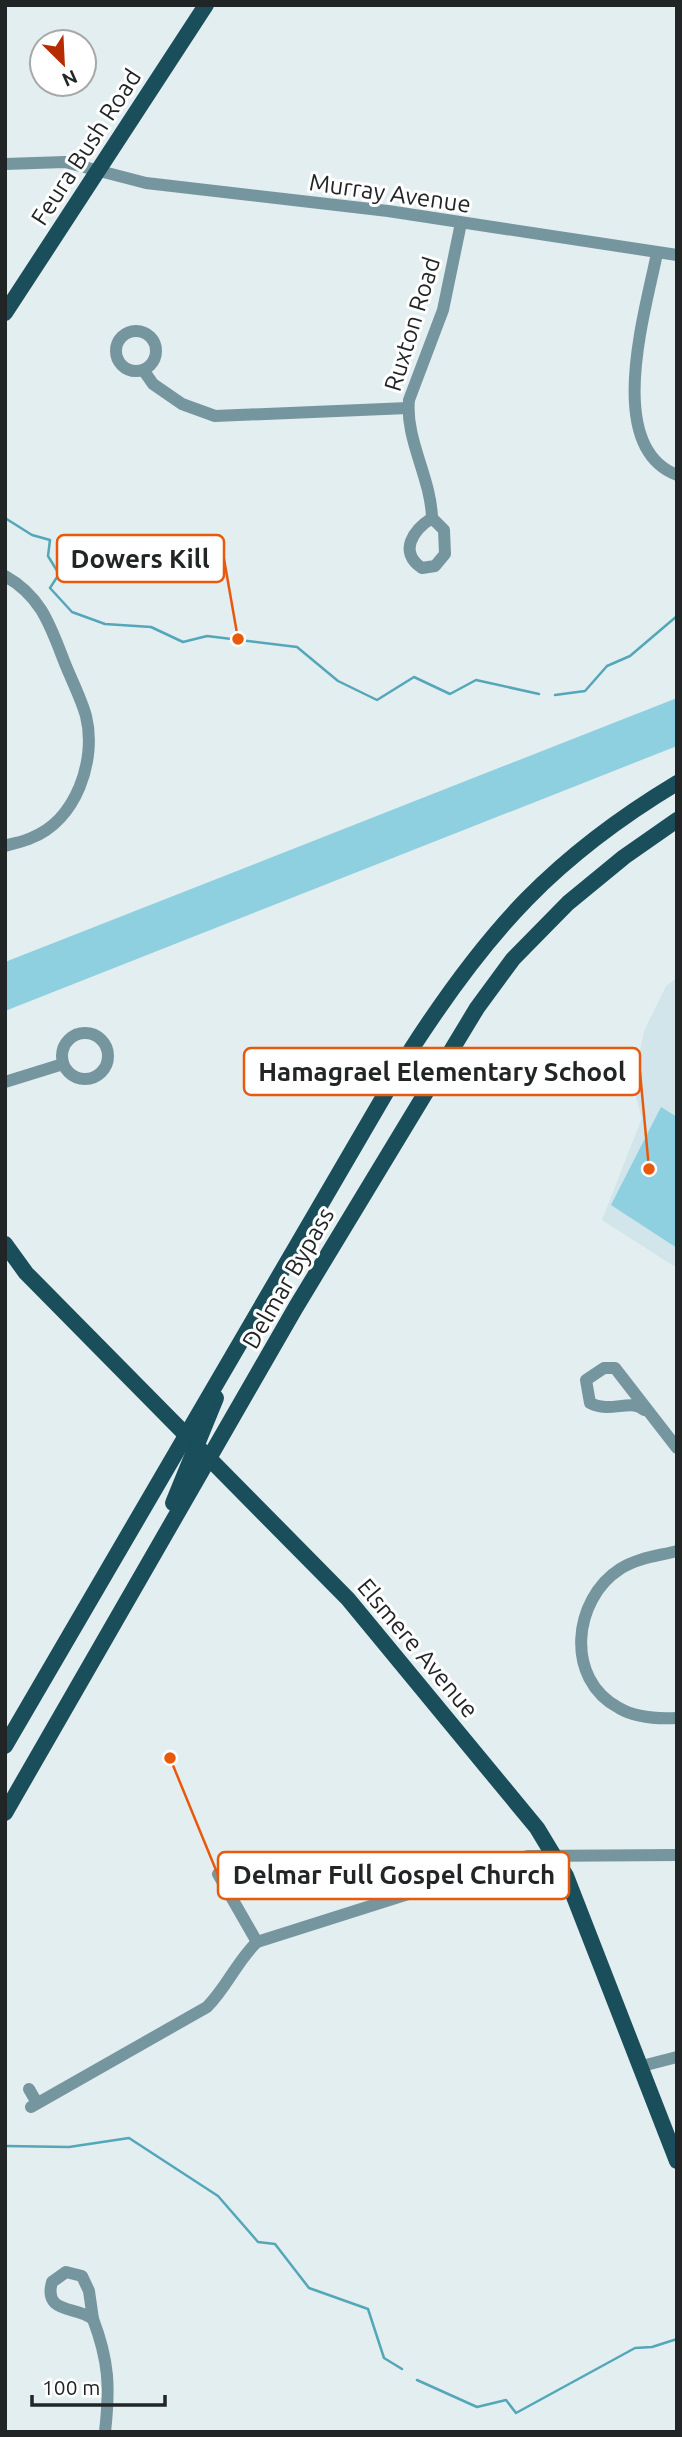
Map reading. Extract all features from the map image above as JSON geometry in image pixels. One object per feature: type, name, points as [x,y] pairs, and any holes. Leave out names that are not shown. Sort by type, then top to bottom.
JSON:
[{"type":"main road","name":"Feura Bush Road","points":[[5,313],[206,5]]},
{"type":"main road","name":"Delmar Bypass","points":[[5,1746],[185,1433],[412,1048],[486,940],[572,855],[640,805],[677,783]]},
{"type":"main road","name":"Delmar Bypass","points":[[5,1813],[396,1138],[492,988],[513,959],[568,903],[624,857],[677,820]]},
{"type":"main road","name":"Elsmere Avenue","points":[[5,1244],[26,1273],[348,1599],[461,1734],[556,1856],[642,2066],[677,2161]]},
{"type":"main road","points":[[121,1609],[180,1492],[211,1407],[282,1270]]},
{"type":"street","name":"Murray Avenue","points":[[5,164],[65,162],[146,183],[388,211],[677,256]]},
{"type":"street","name":"Ruxton Road","points":[[432,519],[430,495],[408,408],[412,387],[443,310],[461,223]]},
{"type":"street","points":[[657,253],[637,355],[635,417],[649,454],[677,475]]},
{"type":"street","points":[[144,371],[153,384],[182,404],[215,416],[408,408]]},
{"type":"street","points":[[5,576],[25,587],[46,616],[86,717],[90,749],[84,780],[67,810],[34,838],[5,845]]},
{"type":"street","points":[[5,1082],[63,1064]]},
{"type":"street","points":[[644,1410],[631,1405],[603,1409],[590,1403],[586,1380],[604,1368],[615,1368],[623,1375],[644,1410],[677,1448]]},
{"type":"street","points":[[677,1551],[630,1563],[606,1580],[584,1613],[580,1632],[585,1665],[604,1696],[617,1708],[634,1714],[677,1718]]},
{"type":"street","points":[[29,2089],[34,2105],[207,2007],[220,1994],[246,1952],[257,1942],[528,1856],[677,1855]]},
{"type":"street","points":[[218,1874],[257,1942]]},
{"type":"street","points":[[642,2066],[677,2057]]},
{"type":"street","points":[[93,2319],[106,2354],[109,2372],[106,2432]]},
{"type":"shaded area","points":[[677,698],[677,746],[5,1011],[5,962]]},
{"type":"shaded area","points":[[677,978],[677,1268],[602,1220],[642,1118],[633,1087],[644,1031],[666,986]]},
{"type":"shaded area","points":[[661,1107],[677,1117],[677,1248],[611,1205]]},
{"type":"waterway","points":[[5,518],[32,535],[50,540],[48,556],[59,574],[50,588],[72,612],[105,624],[151,627],[183,642],[207,636],[297,647],[338,681],[377,700],[414,677],[450,694],[476,680],[539,694]]},
{"type":"waterway","points":[[555,695],[585,691],[607,666],[630,656],[677,616]]},
{"type":"waterway","points":[[5,2146],[69,2147],[129,2138],[218,2196],[258,2242],[275,2244],[309,2288],[368,2309],[384,2358],[402,2369]]},
{"type":"waterway","points":[[417,2380],[477,2407],[506,2400],[516,2413],[635,2348],[652,2347],[677,2339]]},
{"type":"place","name":"Dowers Kill","points":[[238,639]]},
{"type":"place","name":"Hamagrael Elementary School","points":[[649,1169]]},
{"type":"place","name":"Delmar Full Gospel Church","points":[[170,1758]]}]
